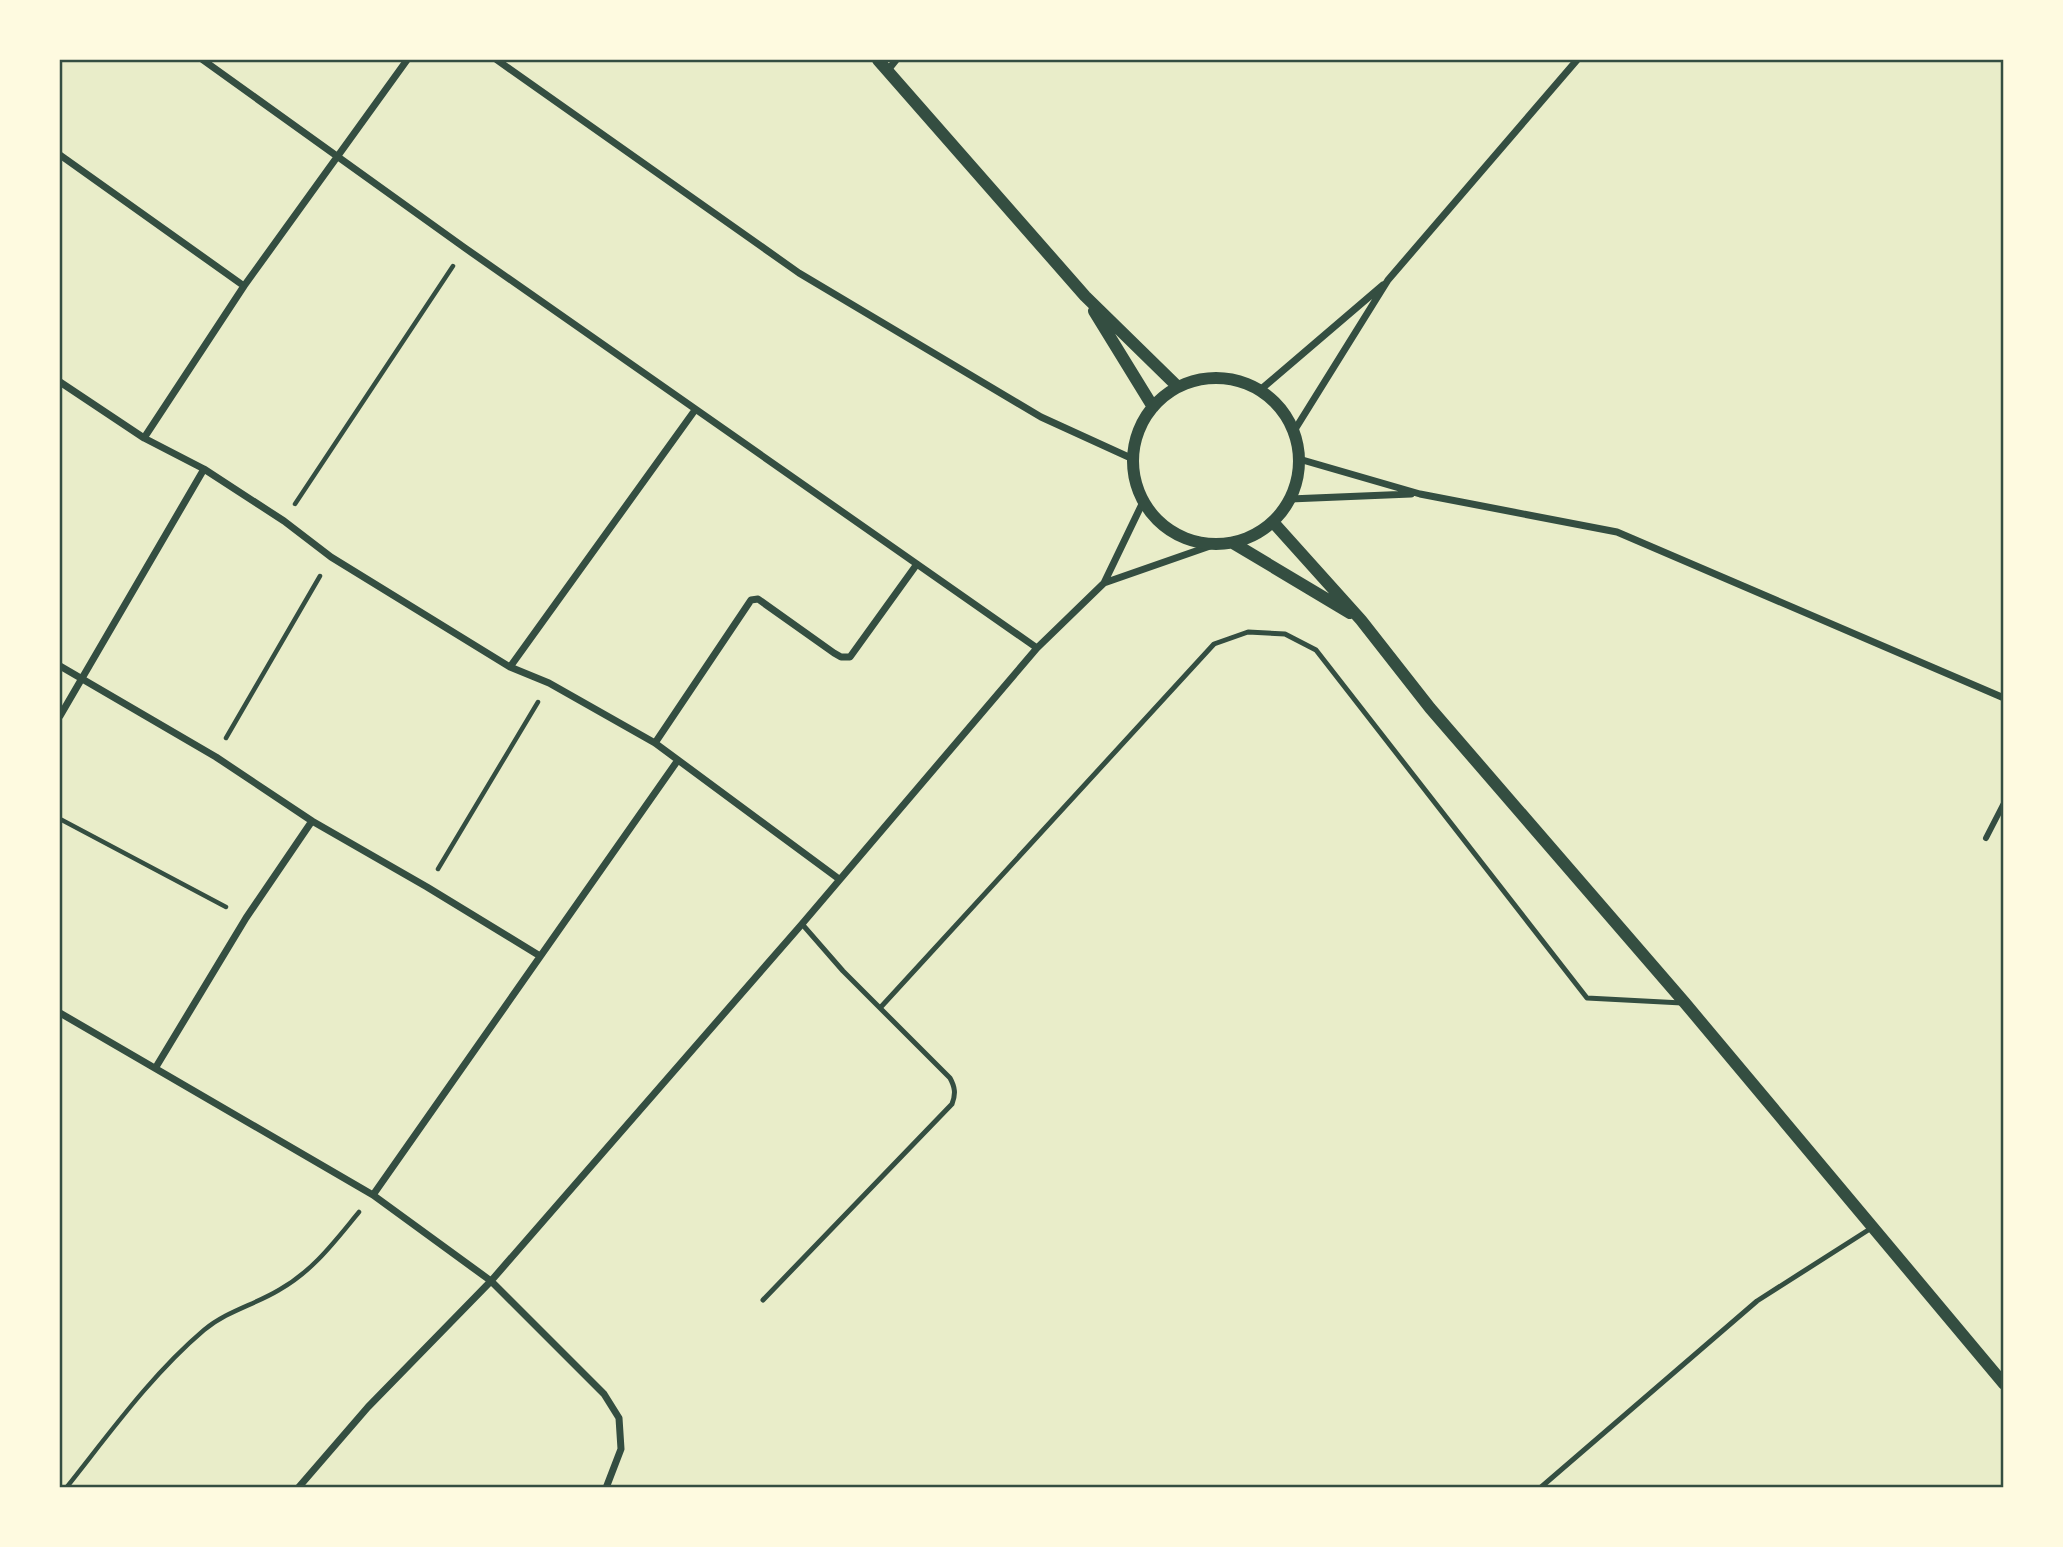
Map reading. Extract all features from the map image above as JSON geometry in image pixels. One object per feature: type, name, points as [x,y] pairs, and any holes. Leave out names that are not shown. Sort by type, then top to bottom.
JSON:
[{"type":"street","points":[[203,60],[465,248],[1037,648]]},
{"type":"street","points":[[144,438],[244,285],[407,60]]},
{"type":"street","points":[[497,60],[799,273],[1041,416],[1133,459]]},
{"type":"street","points":[[878,60],[892,65],[1085,296],[1178,387]]},
{"type":"street","points":[[1259,391],[1388,280],[1577,60]]},
{"type":"street","points":[[60,155],[244,285]]},
{"type":"street","points":[[1294,431],[1388,280]]},
{"type":"street","points":[[1085,296],[1153,407]]},
{"type":"street","points":[[1104,583],[1213,545],[1233,543],[1254,535],[1273,522],[1290,499],[1297,480],[1299,459],[1294,431],[1276,404],[1259,391],[1240,382],[1219,378],[1198,380],[1178,387],[1153,407],[1138,431],[1133,459],[1136,485],[1143,502],[1155,519],[1172,533],[1213,545]]},
{"type":"street","points":[[60,382],[144,438],[204,469],[284,521],[331,557],[510,667],[549,683],[655,743],[839,879]]},
{"type":"street","points":[[510,667],[695,410]]},
{"type":"street","points":[[1299,459],[1420,494],[1616,532],[2004,698]]},
{"type":"street","points":[[60,716],[204,469]]},
{"type":"street","points":[[1290,499],[1420,494]]},
{"type":"street","points":[[298,1488],[368,1407],[491,1281],[802,925],[1037,648],[1104,583],[1143,502]]},
{"type":"street","points":[[1273,522],[1361,620],[1430,708],[1685,1003],[2004,1384]]},
{"type":"street","points":[[1233,543],[1361,620]]},
{"type":"street","points":[[655,743],[751,600],[758,599],[841,657],[850,657],[917,564]]},
{"type":"street","points":[[60,666],[216,757],[312,821],[540,956]]},
{"type":"street","points":[[373,1195],[678,760]]},
{"type":"street","points":[[1986,838],[2004,803]]},
{"type":"street","points":[[156,1067],[246,918],[312,821]]},
{"type":"street","points":[[60,1013],[373,1195],[491,1281],[604,1394],[619,1418],[621,1449],[606,1488]]},
{"type":"lane","points":[[880,1008],[1214,644],[1248,632],[1285,634],[1316,650],[1587,999],[1685,1003]]},
{"type":"lane","points":[[763,1300],[952,1104],[955,1097],[950,1078],[843,971],[802,925]]},
{"type":"lane","points":[[1540,1488],[1756,1301],[1873,1227]]},
{"type":"path","points":[[284,521],[465,248]]},
{"type":"path","points":[[216,757],[331,557]]},
{"type":"path","points":[[427,887],[549,683]]},
{"type":"path","points":[[60,819],[246,918]]},
{"type":"path","points":[[66,1488],[181,1350],[207,1327],[236,1309],[279,1291],[307,1271],[373,1195]]}]
